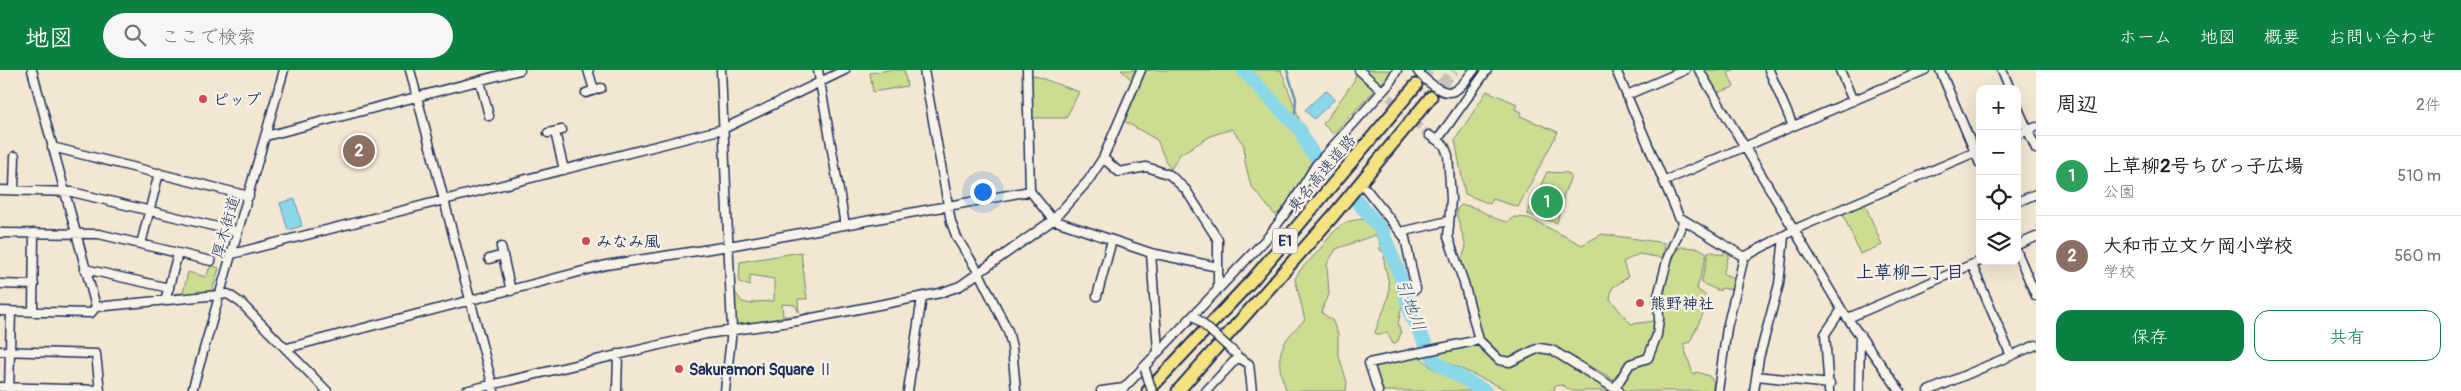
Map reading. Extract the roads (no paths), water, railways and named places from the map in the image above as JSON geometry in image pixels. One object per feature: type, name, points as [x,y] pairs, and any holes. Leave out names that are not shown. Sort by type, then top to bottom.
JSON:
[{"type":"highway","name":"東名高速道路","points":[[1150,391],[1254,278],[1416,86]]},
{"type":"highway","name":"E1","points":[[1178,391],[1326,224],[1431,97]]},
{"type":"street","points":[[32,70],[77,234],[94,310]]},
{"type":"street","name":"厚木街道","points":[[192,391],[284,70]]},
{"type":"street","points":[[410,70],[446,200],[493,387]]},
{"type":"street","points":[[266,136],[480,81],[501,72],[520,70]]},
{"type":"street","points":[[586,93],[598,89],[588,70]]},
{"type":"street","points":[[721,70],[732,330],[724,391]]},
{"type":"street","points":[[818,70],[845,225]]},
{"type":"street","points":[[232,254],[723,129],[845,70]]},
{"type":"street","points":[[924,70],[954,231],[979,273],[1008,331],[1012,347],[1016,391]]},
{"type":"street","points":[[1027,70],[1030,191],[1053,220],[1152,253],[1218,267]]},
{"type":"street","points":[[465,391],[493,387],[618,354],[732,330],[797,321],[922,297],[955,288],[1053,220],[1088,180],[1103,158],[1141,70]]},
{"type":"street","points":[[1359,70],[1380,89]]},
{"type":"street","points":[[1101,391],[1122,389],[1268,237],[1290,207],[1316,165],[1389,84],[1398,70]]},
{"type":"street","points":[[1417,70],[1421,76],[1442,92],[1448,93],[1461,86],[1474,70]]},
{"type":"street","points":[[1438,139],[1487,70]]},
{"type":"street","points":[[1616,70],[1679,217],[1744,257]]},
{"type":"street","points":[[1627,95],[1685,70]]},
{"type":"street","points":[[1699,70],[1846,315],[1900,391]]},
{"type":"street","points":[[1769,70],[1793,126]]},
{"type":"street","points":[[1840,70],[1853,101]]},
{"type":"street","points":[[1664,181],[1853,101],[1911,73],[1925,70]]},
{"type":"street","points":[[1940,70],[1976,149]]},
{"type":"street","points":[[2002,70],[2008,85]]},
{"type":"street","points":[[480,81],[489,116]]},
{"type":"street","points":[[2021,116],[2036,149]]},
{"type":"street","points":[[2021,132],[2036,127]]},
{"type":"street","points":[[555,132],[564,170]]},
{"type":"street","points":[[1429,135],[1438,139],[1444,145],[1448,154],[1451,199],[1448,237],[1464,283],[1479,340],[1499,360],[1510,362],[1539,348],[1552,350],[1617,389],[1630,364],[1648,358],[1659,320],[1658,296],[1668,257],[1684,220]]},
{"type":"street","points":[[52,147],[248,196]]},
{"type":"street","points":[[1744,257],[1796,230],[1976,151]]},
{"type":"street","points":[[14,190],[15,156]]},
{"type":"street","points":[[1103,158],[1119,172],[1146,167],[1170,175],[1179,182],[1216,235],[1219,246],[1218,288]]},
{"type":"street","points":[[141,244],[158,173]]},
{"type":"street","points":[[1366,189],[1405,238],[1416,289]]},
{"type":"street","points":[[0,190],[65,191],[238,232]]},
{"type":"street","points":[[287,348],[606,265],[729,246],[949,204],[1030,191]]},
{"type":"street","points":[[2021,200],[2036,194]]},
{"type":"street","points":[[1401,232],[1448,221]]},
{"type":"street","points":[[0,233],[99,234],[212,261]]},
{"type":"street","points":[[33,312],[34,233]]},
{"type":"street","points":[[1754,391],[1759,358],[1779,284],[1784,237]]},
{"type":"street","points":[[2021,243],[2036,237]]},
{"type":"street","points":[[1097,296],[1112,240]]},
{"type":"street","points":[[165,302],[178,252]]},
{"type":"street","points":[[489,259],[502,252],[511,291]]},
{"type":"street","points":[[1152,253],[1158,352]]},
{"type":"street","points":[[1718,391],[1728,328],[1744,257]]},
{"type":"street","points":[[2021,261],[2035,292]]},
{"type":"street","points":[[1756,376],[1829,387],[1825,334],[1840,312],[1846,315],[1976,263]]},
{"type":"street","points":[[1972,265],[2011,356]]},
{"type":"street","points":[[85,268],[169,288]]},
{"type":"street","points":[[0,284],[34,285]]},
{"type":"street","points":[[0,311],[94,310],[228,294],[236,298],[327,391]]},
{"type":"street","points":[[908,391],[922,297]]},
{"type":"street","points":[[9,389],[11,311]]},
{"type":"street","points":[[1193,316],[1237,356],[1249,364],[1252,391]]},
{"type":"street","points":[[1859,391],[1860,334]]},
{"type":"street","points":[[1378,391],[1369,362],[1479,340]]},
{"type":"street","points":[[1928,391],[2036,345]]},
{"type":"street","points":[[0,350],[96,354],[100,390],[9,389],[0,387]]},
{"type":"street","points":[[617,391],[618,354]]},
{"type":"street","points":[[1206,391],[1237,356]]},
{"type":"street","points":[[1145,367],[1150,391]]},
{"type":"water","points":[[1326,90],[1335,99],[1314,119],[1305,110]]},
{"type":"water","points":[[295,199],[302,226],[288,230],[280,203]]},
{"type":"waterway","name":"引地川","points":[[1243,70],[1300,130],[1309,149],[1315,156]]},
{"type":"waterway","points":[[1287,70],[1296,99],[1294,125]]},
{"type":"waterway","name":"引地川","points":[[1357,201],[1382,231],[1398,270],[1412,318],[1434,360],[1485,391]]},
{"type":"tunnel","points":[[1416,85],[1429,70]]},
{"type":"tunnel","points":[[1431,97],[1454,70]]},
{"type":"tunnel","points":[[1380,89],[1429,135]]},
{"type":"place","name":"ピップ","points":[[203,99]]},
{"type":"place","name":"大和市立文ケ岡小学校","points":[[359,151]]},
{"type":"place","name":"上草柳2号ちびっ子広場","points":[[1547,202]]},
{"type":"place","name":"みなみ風","points":[[586,241]]},
{"type":"place","name":"熊野神社","points":[[1640,303]]},
{"type":"place","name":"Sakuramori Square Ⅱ","points":[[679,369]]},
{"type":"district","name":"上草柳二丁目","points":[[1910,272]]}]
